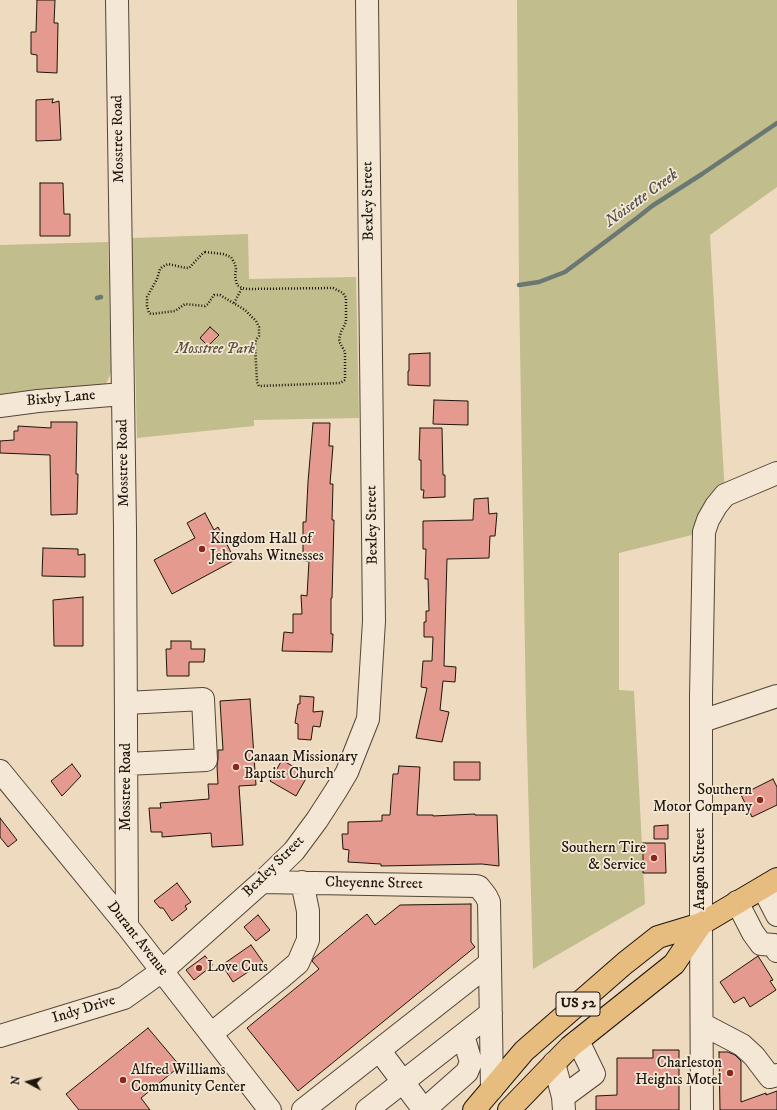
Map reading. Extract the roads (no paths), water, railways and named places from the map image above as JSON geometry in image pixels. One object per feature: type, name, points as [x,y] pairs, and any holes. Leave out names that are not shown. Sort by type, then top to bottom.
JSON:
[{"type":"main road","name":"US 52","points":[[474,1110],[524,1051],[625,963],[658,938],[701,924],[770,883]]},
{"type":"main road","name":"US 52","points":[[509,1110],[570,1047],[674,964],[701,924]]},
{"type":"street","name":"Mosstree Road","points":[[116,0],[126,559],[127,926]]},
{"type":"street","name":"Bexley Street","points":[[162,971],[262,882],[294,851],[317,820],[347,772],[368,719],[374,621],[366,0]]},
{"type":"street","name":"Bixby Lane","points":[[0,406],[38,401],[123,394]]},
{"type":"street","name":"Aragon Street","points":[[702,1110],[701,696],[704,532],[708,520],[716,506],[725,495],[777,472]]},
{"type":"street","points":[[702,721],[777,696]]},
{"type":"street","points":[[126,703],[203,699],[206,760],[127,764]]},
{"type":"street","name":"Durant Avenue","points":[[0,771],[127,926],[270,1110]]},
{"type":"street","name":"Cheyenne Street","points":[[262,882],[479,887],[489,902],[490,963]]},
{"type":"street","points":[[211,1034],[298,963],[308,940],[308,911],[302,882]]},
{"type":"street","points":[[770,883],[777,915]]},
{"type":"street","points":[[737,902],[753,933],[761,944],[776,946]]},
{"type":"street","points":[[490,963],[492,1089]]},
{"type":"street","points":[[303,1110],[490,963]]},
{"type":"street","name":"Indy Drive","points":[[0,1036],[124,998],[162,971]]},
{"type":"street","points":[[367,1110],[491,1013]]},
{"type":"street","points":[[702,1024],[742,1045],[754,1056],[770,1077],[777,1075]]},
{"type":"street","points":[[379,1050],[424,1110],[468,1072],[471,1062],[463,1035]]},
{"type":"street","points":[[564,1104],[594,1074],[578,1041]]},
{"type":"street","points":[[554,1063],[564,1104]]},
{"type":"waterway","name":"Noisette Creek","points":[[519,285],[539,282],[565,272],[652,206],[777,123]]},
{"type":"waterway","name":"Noisette Creek","points":[[97,298],[101,297]]},
{"type":"place","name":"Kingdom Hall of Jehovahs Witnesses","points":[[202,549]]},
{"type":"place","name":"Canaan Missionary Baptist Church","points":[[236,767]]},
{"type":"place","name":"Southern Motor Company","points":[[760,800]]},
{"type":"place","name":"Southern Tire & Service","points":[[654,858]]},
{"type":"place","name":"Love Cuts","points":[[199,968]]},
{"type":"place","name":"Charleston Heights Motel","points":[[730,1073]]},
{"type":"place","name":"Alfred Williams Community Center","points":[[123,1080]]},
{"type":"park label","name":"Mosstree Park","points":[[215,350]]}]
